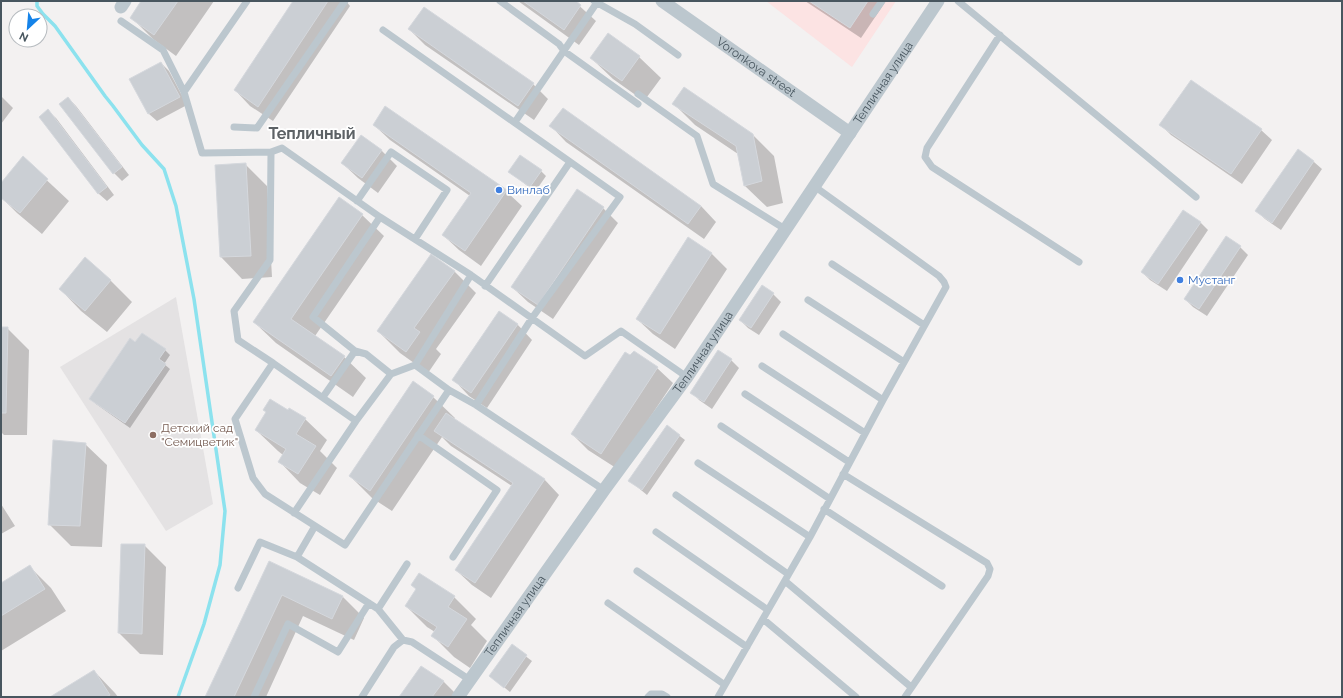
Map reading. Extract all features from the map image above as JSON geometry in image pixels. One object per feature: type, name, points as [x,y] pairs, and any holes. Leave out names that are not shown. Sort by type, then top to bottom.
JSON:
[{"type":"street","name":"Voronkova street","points":[[662,1],[850,133]]},
{"type":"street","name":"Тепличная улица","points":[[458,697],[604,490],[687,377],[938,1]]},
{"type":"lane","points":[[184,92],[247,1]]},
{"type":"lane","points":[[234,127],[257,128],[345,1]]},
{"type":"lane","points":[[500,1],[560,44],[564,51],[638,104]]},
{"type":"lane","points":[[873,14],[882,1]]},
{"type":"lane","points":[[958,1],[1196,197]]},
{"type":"lane","points":[[515,122],[596,2],[635,24],[678,55]]},
{"type":"lane","points":[[121,21],[163,50],[184,92],[202,153],[271,152],[282,148],[380,217],[471,275],[585,356],[621,331],[687,377]]},
{"type":"lane","points":[[384,30],[620,197],[532,318],[476,405]]},
{"type":"lane","points":[[1000,35],[927,148],[924,157],[932,167],[1079,262]]},
{"type":"lane","points":[[638,94],[697,136],[713,184],[785,229]]},
{"type":"lane","points":[[271,152],[270,260],[234,311],[238,340],[274,363],[356,421]]},
{"type":"lane","points":[[357,201],[391,152],[447,190],[415,239]]},
{"type":"lane","points":[[485,286],[570,162]]},
{"type":"lane","points":[[714,697],[719,695],[748,647],[810,537],[849,462],[946,287],[939,276],[814,186]]},
{"type":"lane","points":[[380,217],[313,317],[355,351],[366,354],[391,374]]},
{"type":"lane","points":[[832,264],[924,325]]},
{"type":"lane","points":[[294,513],[356,421],[391,374],[415,365],[471,275]]},
{"type":"lane","points":[[808,300],[904,362]]},
{"type":"lane","points":[[782,334],[883,400]]},
{"type":"lane","points":[[323,397],[355,351]]},
{"type":"lane","points":[[274,363],[235,419],[253,478],[265,494],[345,546],[449,390]]},
{"type":"lane","points":[[415,365],[449,390],[476,405],[604,490]]},
{"type":"lane","points":[[762,366],[865,433]]},
{"type":"lane","points":[[745,394],[849,462]]},
{"type":"lane","points":[[721,426],[830,499]]},
{"type":"lane","points":[[418,435],[497,490],[453,557]]},
{"type":"lane","points":[[698,463],[810,537]]},
{"type":"lane","points":[[843,474],[987,563],[990,569],[988,576],[905,697]]},
{"type":"lane","points":[[676,495],[788,574]]},
{"type":"lane","points":[[824,509],[942,586]]},
{"type":"lane","points":[[297,557],[315,526]]},
{"type":"lane","points":[[656,532],[768,610]]},
{"type":"lane","points":[[238,588],[260,542],[297,557],[369,603],[378,609],[403,640],[412,642],[470,680]]},
{"type":"lane","points":[[378,609],[407,564]]},
{"type":"lane","points":[[637,571],[748,647]]},
{"type":"lane","points":[[784,581],[911,687]]},
{"type":"lane","points":[[254,697],[288,624],[338,652],[369,603]]},
{"type":"lane","points":[[608,603],[724,685]]},
{"type":"lane","points":[[763,619],[856,697]]},
{"type":"lane","points":[[362,697],[394,647],[403,640]]},
{"type":"lane","points":[[648,697],[651,694],[662,694],[667,697]]},
{"type":"shaded area","points":[[766,1],[896,1],[852,67]]},
{"type":"shaded area","name":"Детский сад \"Семицветик\"","points":[[176,297],[213,504],[166,531],[60,367]]},
{"type":"building","points":[[141,1],[178,1],[154,35],[130,18]]},
{"type":"building","points":[[293,1],[328,1],[258,107],[234,90]]},
{"type":"building","points":[[523,1],[576,1],[581,5],[564,30]]},
{"type":"building","points":[[809,1],[868,1],[850,28]]},
{"type":"building","points":[[424,7],[534,83],[518,106],[408,29]]},
{"type":"building","points":[[608,33],[640,56],[622,81],[590,58]]},
{"type":"building","points":[[161,62],[180,97],[148,114],[129,79]]},
{"type":"building","points":[[1191,80],[1262,129],[1231,174],[1159,125]]},
{"type":"building","points":[[684,87],[753,134],[762,181],[744,186],[736,146],[672,104]]},
{"type":"building","points":[[68,97],[122,167],[113,174],[59,104]]},
{"type":"building","points":[[385,106],[507,190],[465,251],[442,235],[471,193],[373,125]]},
{"type":"building","points":[[563,108],[701,206],[688,224],[549,126]]},
{"type":"building","points":[[48,109],[107,187],[98,194],[39,117]]},
{"type":"building","points":[[361,135],[382,150],[362,178],[341,163]]},
{"type":"building","points":[[1298,149],[1314,161],[1272,223],[1255,211]]},
{"type":"building","points":[[520,155],[542,170],[530,187],[508,172]]},
{"type":"building","points":[[23,156],[48,179],[20,213],[1,198],[1,183]]},
{"type":"building","points":[[246,163],[251,256],[220,257],[215,165]]},
{"type":"building","points":[[577,189],[604,207],[538,305],[511,287]]},
{"type":"building","points":[[339,197],[363,214],[291,319],[345,356],[331,376],[253,322]]},
{"type":"building","points":[[1183,210],[1201,222],[1158,284],[1141,272]]},
{"type":"building","points":[[1226,236],[1241,246],[1199,309],[1184,299]]},
{"type":"building","points":[[688,237],[712,253],[660,334],[636,319]]},
{"type":"building","points":[[431,254],[455,271],[414,328],[420,332],[406,352],[377,331]]},
{"type":"building","points":[[85,257],[111,280],[85,311],[59,289]]},
{"type":"building","points":[[762,285],[774,293],[751,328],[739,320]]},
{"type":"building","points":[[499,311],[518,324],[471,393],[452,380]]},
{"type":"building","points":[[1,327],[8,327],[6,413],[1,413]]},
{"type":"building","points":[[142,333],[166,349],[159,359],[166,364],[125,423],[89,399],[130,338],[135,342]]},
{"type":"building","points":[[718,350],[732,359],[704,402],[690,393]]},
{"type":"building","points":[[634,351],[658,367],[601,454],[571,434],[625,352],[630,355]]},
{"type":"building","points":[[413,381],[434,396],[370,491],[349,476]]},
{"type":"building","points":[[270,399],[288,410],[289,408],[306,418],[296,434],[316,446],[298,474],[278,462],[286,449],[255,430],[266,412],[263,410]]},
{"type":"building","points":[[446,413],[545,479],[475,583],[455,570],[513,483],[434,431]]},
{"type":"building","points":[[667,425],[680,435],[642,490],[628,481]]},
{"type":"building","points":[[53,440],[86,443],[80,526],[48,525]]},
{"type":"building","points":[[121,544],[145,544],[142,634],[118,633]]},
{"type":"building","points":[[269,561],[343,596],[332,619],[282,595],[234,697],[205,697]]},
{"type":"building","points":[[30,565],[45,589],[1,616],[1,583]]},
{"type":"building","points":[[419,573],[455,596],[448,607],[467,619],[448,647],[431,636],[437,627],[405,606],[416,589],[411,585]]},
{"type":"building","points":[[512,644],[527,655],[504,688],[489,676]]},
{"type":"building","points":[[421,666],[444,681],[432,697],[399,697]]},
{"type":"building","points":[[94,670],[110,695],[106,697],[50,697]]},
{"type":"waterway","points":[[37,1],[37,6],[55,26],[142,145],[164,169],[176,206],[194,299],[225,511],[220,565],[204,624],[178,697]]},
{"type":"place","name":"Винлаб","points":[[499,190]]},
{"type":"place","name":"Мустанг","points":[[1180,280]]},
{"type":"place","name":"Детский сад \"Семицветик\"","points":[[153,435]]},
{"type":"district","name":"Тепличный","points":[[312,133]]}]
